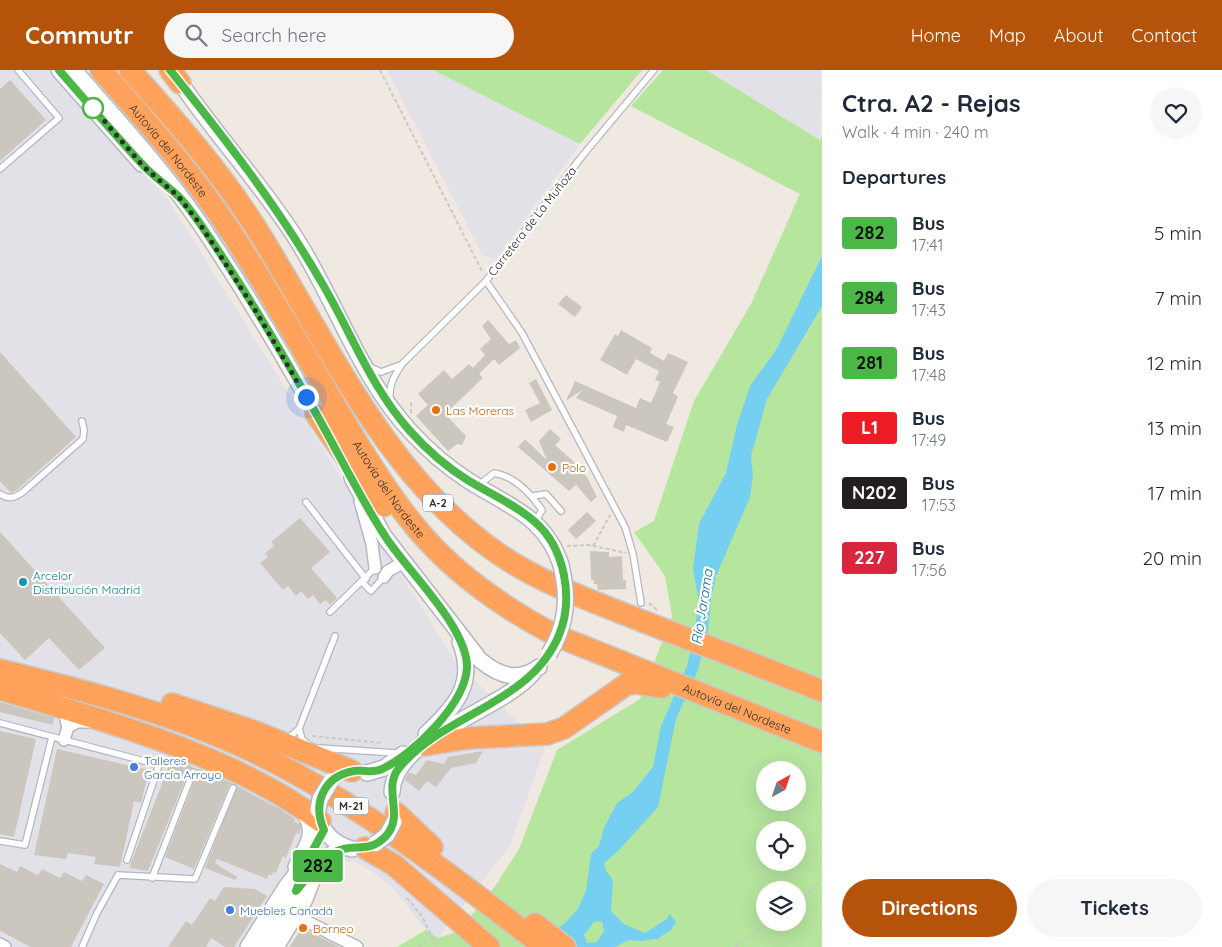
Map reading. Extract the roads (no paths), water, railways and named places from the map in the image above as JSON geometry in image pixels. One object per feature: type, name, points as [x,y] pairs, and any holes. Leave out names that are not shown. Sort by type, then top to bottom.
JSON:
[{"type":"highway","name":"Autovía del Nordeste","points":[[101,70],[186,168],[234,235],[328,395],[396,502],[424,537],[450,563],[498,601],[526,620],[638,676],[709,697],[822,742]]},
{"type":"highway","name":"Autovía del Nordeste","points":[[130,70],[186,136],[247,214],[386,441],[432,497],[474,536],[518,565],[593,602],[822,691]]},
{"type":"highway","points":[[316,414],[356,471],[420,547],[462,584],[498,601]]},
{"type":"highway","points":[[0,660],[159,700],[279,740],[360,772]]},
{"type":"highway","name":"M-21","points":[[0,670],[155,712],[252,751],[309,780],[360,811],[530,939]]},
{"type":"highway","points":[[425,745],[470,738],[547,734],[564,728],[638,676]]},
{"type":"highway","name":"M-21","points":[[0,683],[40,692],[151,724],[248,763],[353,821],[416,865],[530,939]]},
{"type":"highway","points":[[0,689],[61,707],[172,745],[232,770],[293,802],[321,820]]},
{"type":"highway","points":[[395,818],[430,846],[530,939],[564,947]]},
{"type":"highway","points":[[362,847],[394,865],[489,947]]},
{"type":"street","points":[[59,70],[144,167],[178,196]]},
{"type":"street","points":[[74,70],[137,142],[200,224],[257,313],[384,536],[452,624],[480,660],[501,673],[520,676],[531,673],[538,667]]},
{"type":"street","points":[[174,74],[250,172],[296,239],[321,281],[364,364],[391,408],[411,432],[437,456],[478,486],[535,522],[545,532],[556,550],[561,565],[567,603],[560,632],[549,654],[525,682],[509,694],[455,724],[425,745],[398,770],[392,784],[395,818],[387,835],[362,847],[335,852],[313,862],[248,947]]},
{"type":"street","points":[[356,485],[372,544],[375,568]]},
{"type":"street","points":[[384,578],[388,572],[404,562]]},
{"type":"street","points":[[276,947],[305,899],[321,820],[322,794],[331,781],[340,775],[384,768],[441,720],[462,690],[466,659],[452,624]]},
{"type":"street","points":[[61,707],[68,727],[64,740]]},
{"type":"street","points":[[68,727],[84,721],[120,728]]},
{"type":"street","points":[[360,772],[379,779],[392,792]]},
{"type":"street","points":[[262,947],[291,889],[312,832],[308,819],[293,802]]},
{"type":"street","points":[[321,820],[333,841],[362,847]]},
{"type":"street","points":[[296,916],[357,947]]},
{"type":"street","points":[[0,944],[5,947]]},
{"type":"lane","points":[[0,169],[60,118],[18,70]]},
{"type":"lane","name":"Carretera de La Muñoza","points":[[391,408],[389,387],[402,364],[486,281],[583,155],[654,70]]},
{"type":"lane","points":[[486,281],[522,333],[625,527],[634,559],[640,603]]},
{"type":"lane","name":"Carretera de La Muñoza","points":[[364,364],[381,372],[402,364]]},
{"type":"lane","points":[[0,494],[8,498],[15,498],[23,492],[83,438],[82,421]]},
{"type":"lane","points":[[478,486],[494,473],[502,474],[533,496],[542,510],[535,522]]},
{"type":"lane","points":[[533,496],[546,494],[562,511]]},
{"type":"lane","points":[[306,502],[371,591],[384,578]]},
{"type":"lane","points":[[330,612],[375,568]]},
{"type":"lane","points":[[311,746],[302,739],[299,729],[335,636]]},
{"type":"lane","points":[[0,724],[159,765],[127,860]]},
{"type":"lane","points":[[279,740],[299,729]]},
{"type":"lane","points":[[0,841],[24,845],[52,736]]},
{"type":"lane","points":[[279,740],[328,749],[404,753]]},
{"type":"lane","points":[[152,878],[193,772]]},
{"type":"lane","points":[[82,947],[97,913],[118,876],[195,879],[233,788]]},
{"type":"water","name":"Río Jarama","points":[[822,256],[822,306],[767,399],[751,456],[753,475],[750,497],[716,576],[711,598],[708,631],[698,670],[676,719],[658,807],[618,851],[604,863],[606,871],[613,880],[611,911],[624,924],[645,933],[667,919],[670,914],[676,922],[671,930],[657,939],[629,940],[615,947],[536,947],[549,931],[563,925],[577,910],[586,891],[591,854],[599,846],[604,828],[617,803],[633,792],[653,767],[661,726],[687,666],[694,634],[699,602],[693,569],[699,524],[726,473],[737,425],[750,386],[776,350]],"holes":[[[602,921],[604,931],[597,942],[587,943],[584,935],[594,922]]]},
{"type":"place","name":"Las Moreras","points":[[436,410]]},
{"type":"place","name":"Polo","points":[[552,467]]},
{"type":"place","name":"Arcelor Distribución Madrid","points":[[23,582]]},
{"type":"place","name":"Talleres García Arroyo","points":[[134,767]]},
{"type":"place","name":"Muebles Canadá","points":[[230,910]]},
{"type":"place","name":"Borneo","points":[[303,928]]}]
